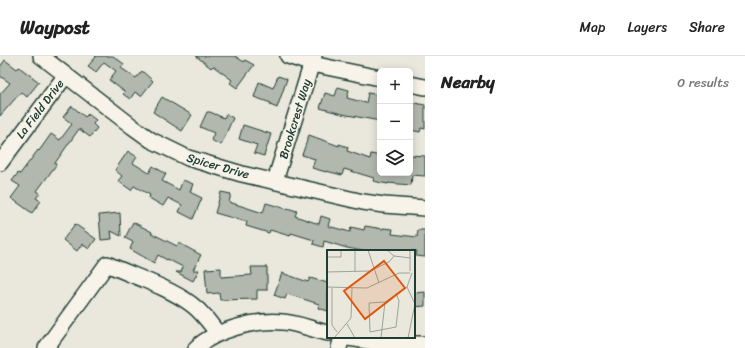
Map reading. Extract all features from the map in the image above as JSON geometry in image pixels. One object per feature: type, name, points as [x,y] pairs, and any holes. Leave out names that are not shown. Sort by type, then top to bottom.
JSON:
[{"type":"street","name":"Spicer Drive","points":[[41,56],[151,140],[188,158],[215,167],[363,202],[425,208]]},
{"type":"street","points":[[288,56],[313,60],[377,77]]},
{"type":"street","name":"Brookcrest Way","points":[[275,181],[313,60]]},
{"type":"street","name":"La Field Drive","points":[[0,162],[66,76]]},
{"type":"street","points":[[413,85],[425,87]]},
{"type":"street","points":[[46,348],[106,264],[174,294],[191,304],[206,317],[218,334]]},
{"type":"street","points":[[196,348],[218,334],[252,323],[283,322],[327,333]]},
{"type":"street","points":[[339,348],[342,338]]},
{"type":"street","points":[[349,338],[388,344],[425,344]]},
{"type":"building","points":[[95,56],[113,56],[124,64],[121,68],[136,78],[142,71],[153,81],[141,96],[135,92],[130,99],[123,94],[125,92],[109,80],[116,71],[104,62],[96,72],[88,66],[96,57]]},
{"type":"building","points":[[196,56],[235,56],[244,62],[245,60],[254,65],[237,88],[230,83],[232,80],[213,66],[211,68]]},
{"type":"building","points":[[5,60],[17,69],[19,67],[39,82],[27,97],[21,92],[0,116],[0,94],[10,83],[0,76],[0,67]]},
{"type":"building","points":[[278,76],[287,79],[277,108],[270,105],[271,103],[254,97],[259,82],[273,88]]},
{"type":"building","points":[[338,87],[349,90],[347,98],[366,103],[368,93],[377,94],[377,120],[320,108],[325,93],[335,96]]},
{"type":"building","points":[[162,97],[192,115],[182,131],[153,112]]},
{"type":"building","points":[[413,103],[425,105],[425,129],[421,128],[420,132],[413,131]]},
{"type":"building","points":[[72,106],[85,117],[88,114],[96,120],[93,124],[97,128],[90,137],[79,129],[37,191],[40,193],[36,198],[41,201],[32,213],[11,198],[20,186],[12,181],[18,173],[20,174],[51,134],[60,140],[72,124],[63,117]]},
{"type":"building","points":[[207,112],[224,118],[226,114],[233,118],[221,145],[211,140],[214,133],[200,127]]},
{"type":"building","points":[[243,125],[271,134],[264,156],[254,153],[257,145],[239,139]]},
{"type":"building","points":[[309,135],[339,146],[339,144],[348,147],[347,151],[370,159],[371,154],[377,155],[377,176],[412,176],[411,185],[388,184],[373,181],[374,178],[344,169],[342,175],[326,172],[312,168],[315,159],[302,155]]},
{"type":"building","points":[[128,151],[137,157],[133,163],[149,173],[153,166],[166,174],[162,181],[179,190],[183,180],[193,184],[190,192],[202,198],[193,219],[179,212],[182,205],[168,198],[163,206],[149,198],[150,195],[134,186],[131,190],[118,181],[122,176],[115,170]]},
{"type":"building","points":[[413,155],[425,156],[425,176],[413,175]]},
{"type":"building","points":[[221,192],[231,194],[229,202],[263,213],[266,203],[297,211],[295,216],[319,224],[321,216],[330,219],[328,226],[350,232],[351,227],[364,230],[365,226],[393,229],[392,234],[417,237],[418,230],[425,230],[425,257],[416,256],[417,251],[415,250],[358,250],[324,241],[323,247],[313,244],[314,240],[291,233],[290,236],[270,230],[269,233],[246,226],[247,222],[215,213]]},
{"type":"building","points":[[120,213],[121,236],[111,231],[112,239],[101,240],[99,215]]},
{"type":"building","points":[[133,222],[177,246],[179,243],[201,255],[193,270],[199,270],[193,281],[176,272],[181,272],[183,267],[158,255],[154,263],[130,249],[133,242],[125,238]]},
{"type":"building","points":[[75,224],[96,239],[89,249],[82,244],[77,251],[63,240]]},
{"type":"building","points":[[251,267],[267,267],[267,290],[257,290],[257,299],[220,300],[219,293],[207,294],[205,269],[221,268],[221,277],[252,275]]},
{"type":"building","points":[[282,273],[308,282],[310,278],[327,283],[327,311],[318,308],[319,304],[287,294],[285,299],[274,295]]},
{"type":"building","points":[[425,292],[425,306],[415,307],[415,293]]}]
